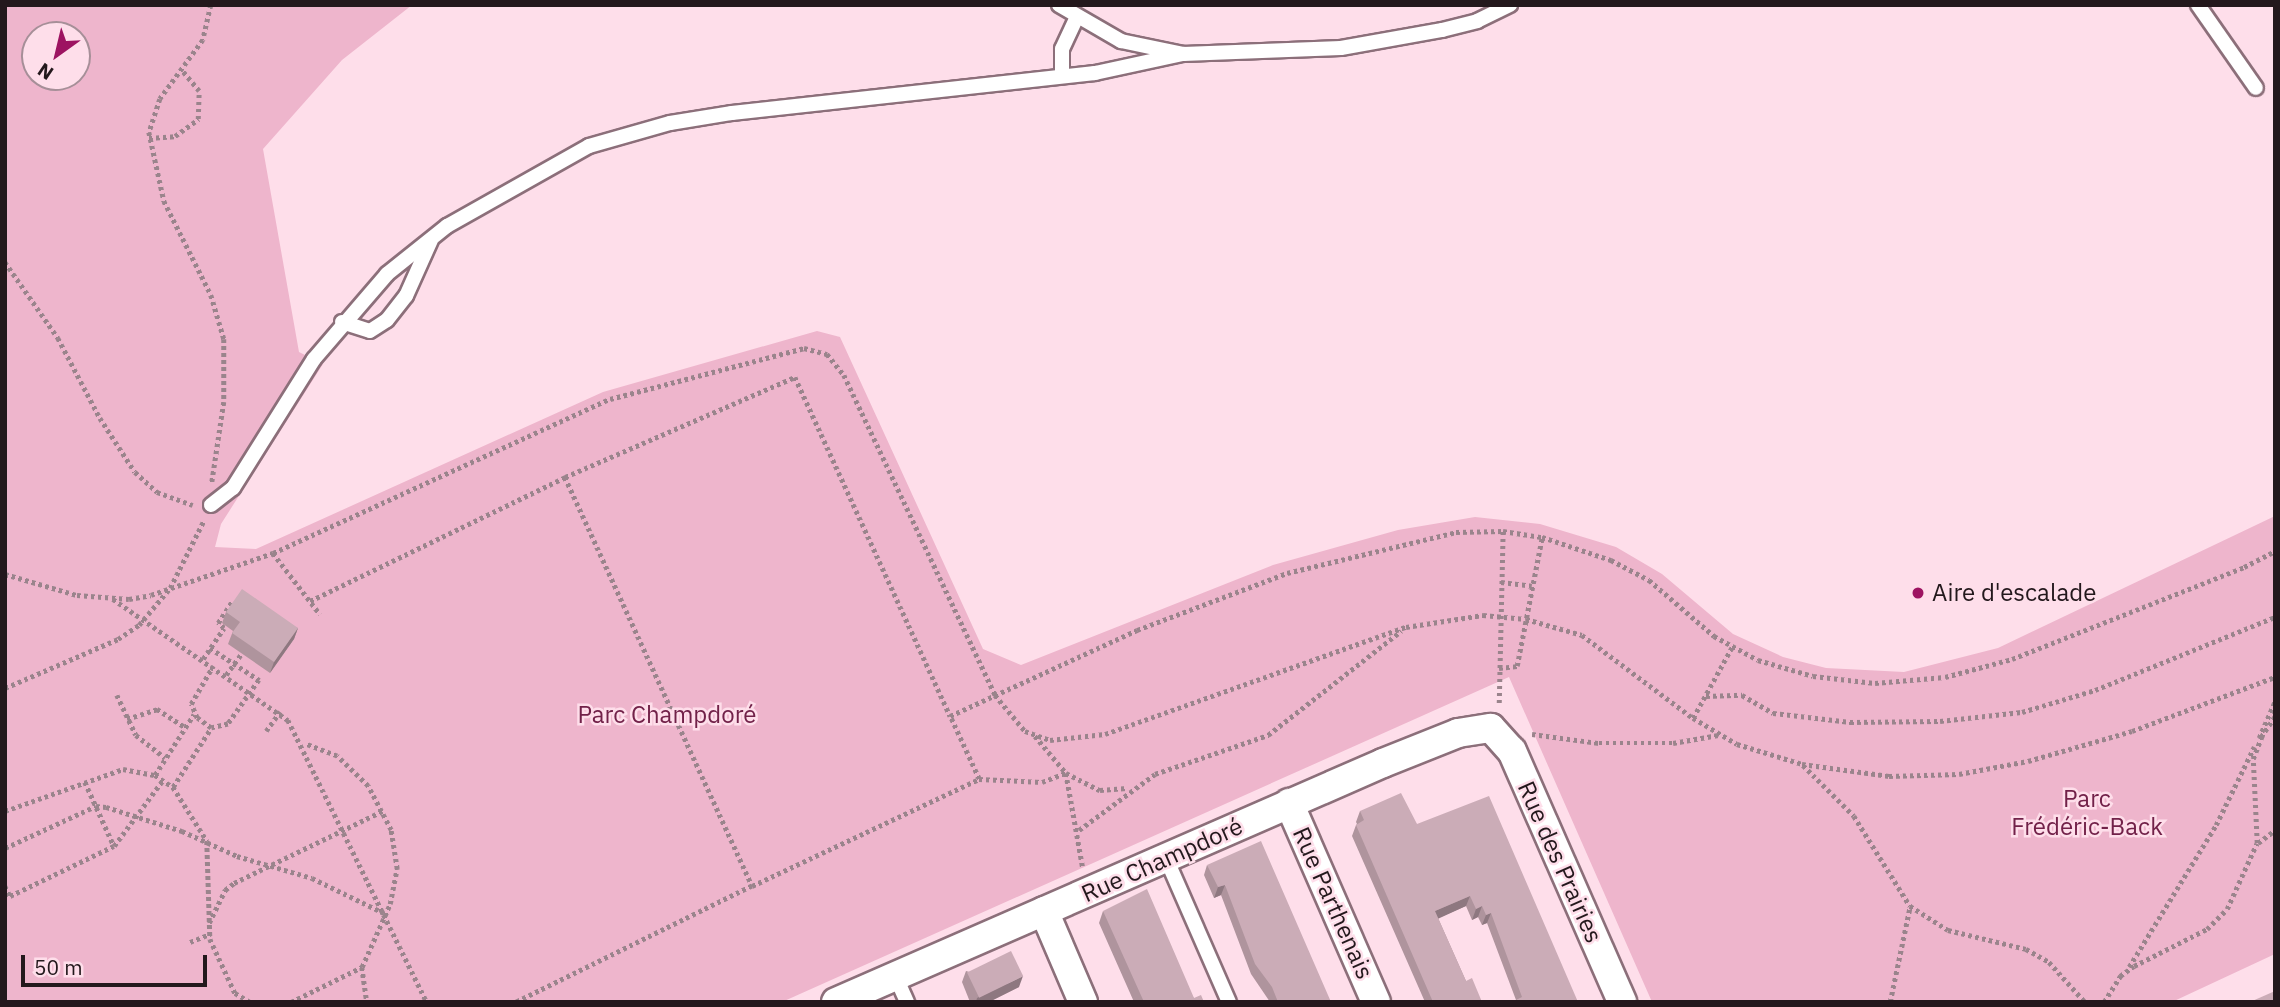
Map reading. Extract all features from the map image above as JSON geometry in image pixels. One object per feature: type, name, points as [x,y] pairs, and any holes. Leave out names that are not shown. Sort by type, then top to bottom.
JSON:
[{"type":"street","name":"Rue Champdoré","points":[[836,1002],[1289,803],[1495,716]]},
{"type":"street","name":"Rue des Prairies","points":[[1495,716],[1622,1002]]},
{"type":"street","name":"Rue Parthenais","points":[[1289,803],[1376,1002]]},
{"type":"street","points":[[1044,911],[1083,1002]]},
{"type":"lane","points":[[1059,5],[1121,41],[1183,54]]},
{"type":"lane","points":[[211,505],[244,474],[342,322],[387,274],[432,238],[543,168],[623,134],[732,113],[1062,76],[1183,54],[1341,48],[1442,30],[1477,21],[1510,5]]},
{"type":"lane","points":[[2199,5],[2256,88]]},
{"type":"lane","points":[[1062,76],[1062,49],[1077,17]]},
{"type":"lane","points":[[342,322],[370,331],[387,320],[406,296],[432,238]]},
{"type":"lane","points":[[1166,858],[1229,1002]]},
{"type":"lane","points":[[895,975],[907,1002]]},
{"type":"path","points":[[5,688],[118,639],[143,620],[170,588],[211,505],[224,402],[224,339],[211,295],[164,201],[149,138],[157,106],[203,40],[211,5]]},
{"type":"path","points":[[149,138],[175,136],[198,119],[199,91],[182,71]]},
{"type":"path","points":[[5,262],[58,338],[100,418],[135,472],[157,492],[176,502],[211,505]]},
{"type":"path","points":[[5,574],[50,589],[110,598],[151,595],[273,553],[610,399],[788,350],[817,349],[835,361],[844,375],[995,695],[1017,724],[1035,735],[1066,773],[1100,790],[1132,788]]},
{"type":"path","points":[[310,601],[565,477],[795,377],[979,779]]},
{"type":"path","points":[[565,477],[752,886]]},
{"type":"path","points":[[950,716],[1137,630],[1287,573],[1431,536],[1503,531],[1542,537],[1611,560],[1649,580],[1732,647],[1758,660],[1813,676],[1874,683],[1945,677],[2051,646],[2275,551]]},
{"type":"path","points":[[1503,531],[1495,716],[1600,743],[1673,743],[1719,735]]},
{"type":"path","points":[[1499,668],[1517,666],[1542,537]]},
{"type":"path","points":[[273,553],[320,614]]},
{"type":"path","points":[[1500,582],[1532,586]]},
{"type":"path","points":[[110,598],[279,712],[304,744],[427,1002]]},
{"type":"path","points":[[202,659],[224,628],[218,623],[233,600]]},
{"type":"path","points":[[1035,735],[1072,740],[1105,734],[1406,627],[1444,618],[1500,617],[1557,626],[1601,646],[1719,735],[1802,764],[1889,776],[1993,769],[2132,731],[2275,677]]},
{"type":"path","points":[[1706,696],[1742,695],[1773,713],[1850,722],[1940,721],[2022,712],[2095,690],[2275,617]]},
{"type":"path","points":[[1079,830],[1132,788],[1192,758],[1268,735],[1406,627]]},
{"type":"path","points":[[1693,718],[1732,647]]},
{"type":"path","points":[[173,787],[211,728],[228,724],[259,680],[210,648]]},
{"type":"path","points":[[226,676],[242,653]]},
{"type":"path","points":[[155,775],[194,714],[193,698],[213,666]]},
{"type":"path","points":[[117,695],[136,735],[165,758]]},
{"type":"path","points":[[2257,843],[2253,759],[2262,723],[2275,701]]},
{"type":"path","points":[[127,719],[157,709],[185,727]]},
{"type":"path","points":[[266,731],[279,712]]},
{"type":"path","points":[[194,714],[211,728]]},
{"type":"path","points":[[2104,1002],[2216,825],[2260,737],[2275,716]]},
{"type":"path","points":[[304,744],[325,749],[350,766],[382,811],[397,857],[394,895],[362,967],[368,1002]]},
{"type":"path","points":[[1802,764],[1854,816],[1910,906],[1948,930],[2026,949],[2049,962],[2085,1002]]},
{"type":"path","points":[[5,811],[123,769],[155,775],[173,787],[207,841],[210,934],[235,993],[235,1002]]},
{"type":"path","points":[[516,1002],[752,886],[979,779],[1042,782],[1066,773]]},
{"type":"path","points":[[1066,773],[1079,830],[1086,893]]},
{"type":"path","points":[[5,886],[10,896],[114,846],[163,780]]},
{"type":"path","points":[[85,782],[114,846]]},
{"type":"path","points":[[5,848],[96,806],[139,815],[207,841],[237,856],[334,887],[385,913]]},
{"type":"path","points":[[209,924],[225,890],[270,865],[382,811]]},
{"type":"path","points":[[99,828],[105,826]]},
{"type":"path","points":[[2124,974],[2219,920],[2257,843],[2275,830]]},
{"type":"path","points":[[1890,1002],[1910,906]]},
{"type":"path","points":[[190,942],[210,934]]},
{"type":"path","points":[[291,1002],[362,967]]},
{"type":"path","points":[[235,993],[250,1002]]},
{"type":"green space","points":[[5,5],[412,5],[342,60],[263,149],[299,352],[323,364],[221,524],[215,547],[256,549],[603,392],[817,331],[840,337],[983,649],[1021,665],[1273,565],[1398,530],[1475,517],[1540,524],[1616,547],[1662,574],[1733,634],[1783,657],[1826,668],[1904,672],[1998,648],[2275,516],[2275,954],[2172,1002],[1652,1002],[1509,677],[782,1002],[5,1002]]},
{"type":"building","points":[[242,589],[298,628],[274,662],[232,633],[240,622],[226,612]]},
{"type":"building","points":[[1401,793],[1417,824],[1489,796],[1578,1002],[1512,1002],[1522,997],[1491,913],[1486,915],[1482,906],[1476,909],[1470,896],[1435,911],[1466,981],[1472,978],[1482,1002],[1433,1002],[1356,825],[1364,820],[1360,811]]},
{"type":"building","points":[[1261,841],[1331,1002],[1278,1002],[1272,987],[1255,964],[1225,885],[1218,887],[1207,865]]},
{"type":"building","points":[[1147,889],[1194,998],[1201,995],[1204,1002],[1144,1002],[1103,911]]},
{"type":"building","points":[[1011,951],[1023,976],[979,998],[967,972]]},
{"type":"building","points":[[2275,991],[2275,1002],[2250,1002]]},
{"type":"place","name":"Aire d'escalade","points":[[1918,593]]},
{"type":"park label","name":"Parc Champdoré","points":[[667,715]]},
{"type":"park label","name":"Parc Frédéric-Back","points":[[2087,813]]}]
